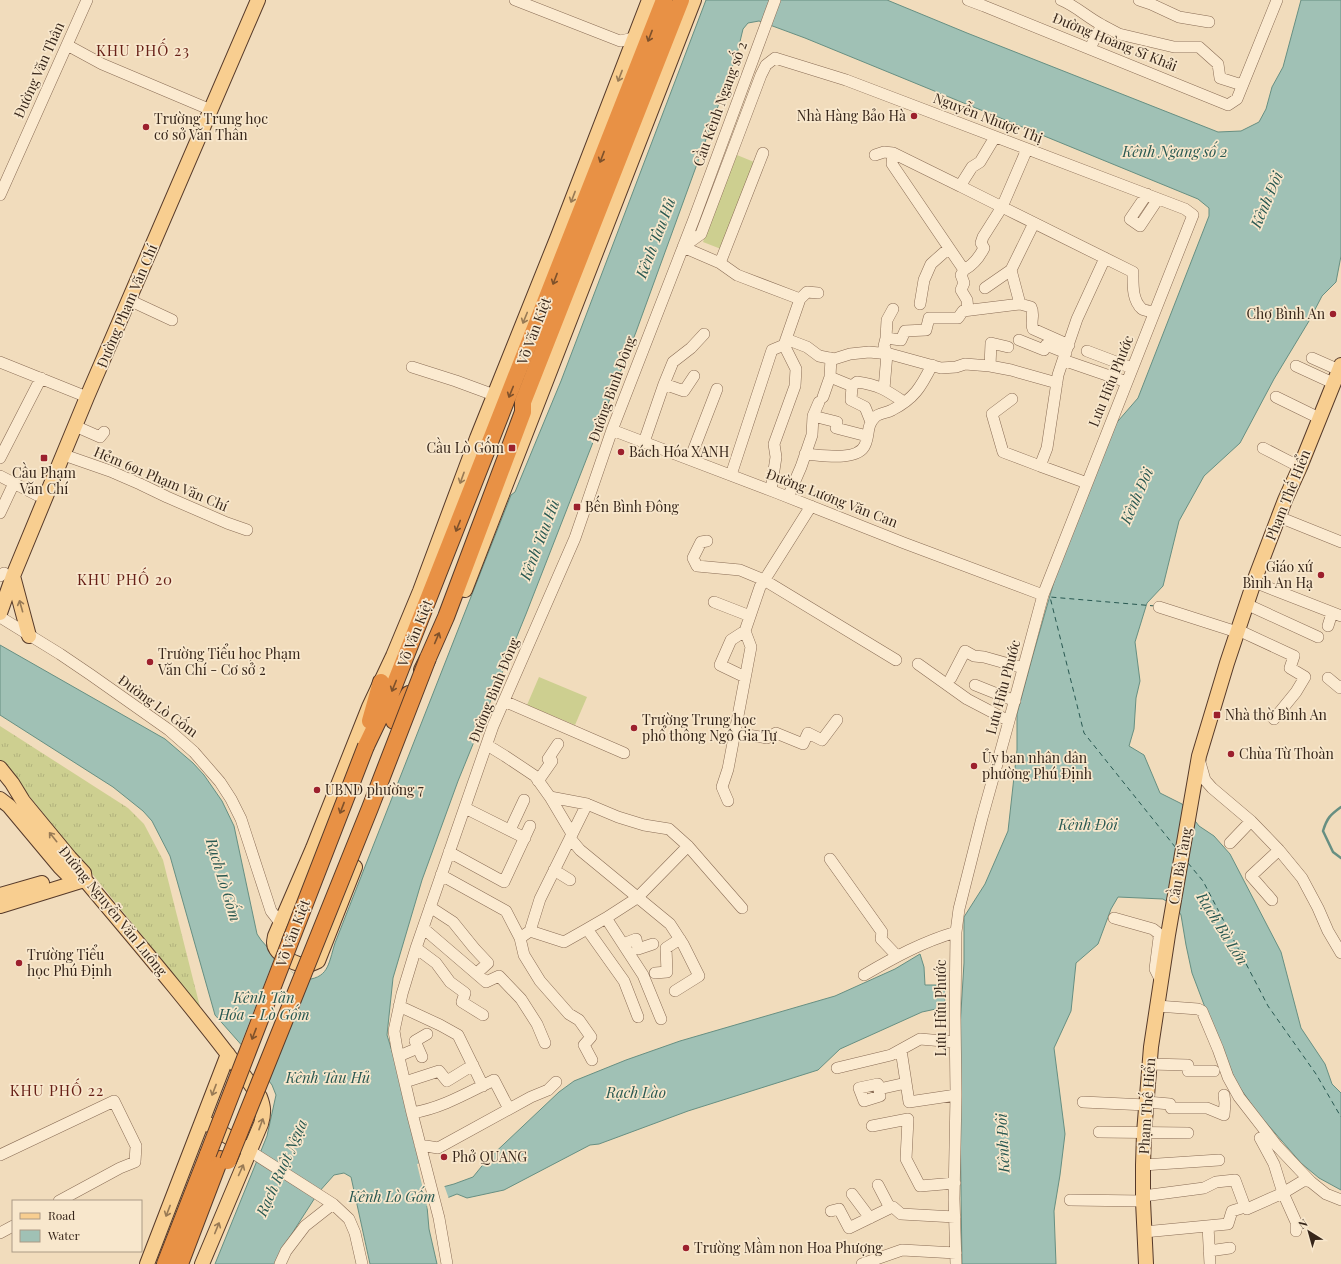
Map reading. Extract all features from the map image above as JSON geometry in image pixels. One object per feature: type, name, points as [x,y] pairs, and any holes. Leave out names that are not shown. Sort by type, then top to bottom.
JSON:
[{"type":"highway","name":"Võ Văn Kiệt","points":[[180,1264],[366,746],[393,689],[664,0]]},
{"type":"highway","name":"Võ Văn Kiệt","points":[[164,1264],[219,1158],[394,720],[428,658],[446,617],[523,412],[523,402],[681,0]]},
{"type":"highway","points":[[219,1158],[367,816],[428,658]]},
{"type":"highway","points":[[366,746],[367,732],[381,682]]},
{"type":"highway","name":"Võ Văn Kiệt","points":[[189,1264],[219,1158]]},
{"type":"main road","name":"Đường Phạm Văn Chí","points":[[0,614],[4,577],[37,495],[129,300],[250,0]]},
{"type":"main road","name":"Đường Phạm Văn Chí","points":[[4,577],[64,455],[84,396],[207,108],[258,0]]},
{"type":"main road","name":"Võ Văn Kiệt","points":[[428,658],[417,709],[318,961],[306,965],[287,959],[275,948],[275,936],[313,848],[368,707],[381,682],[423,584],[494,395],[558,236],[649,0]]},
{"type":"main road","name":"Võ Văn Kiệt","points":[[523,412],[530,405],[688,0]]},
{"type":"main road","name":"Võ Văn Kiệt","points":[[446,617],[458,606],[694,0]]},
{"type":"main road","name":"Phạm Thế Hiển","points":[[1199,756],[1246,604],[1279,517],[1338,373]]},
{"type":"main road","points":[[4,577],[29,636]]},
{"type":"main road","name":"Cầu Bà Tàng","points":[[1166,949],[1199,756]]},
{"type":"main road","name":"Đường Nguyễn Văn Luông","points":[[0,768],[77,876],[150,957],[228,1054],[260,1097],[264,1114],[253,1152]]},
{"type":"main road","points":[[0,780],[6,788],[23,801]]},
{"type":"main road","name":"Đường Nguyễn Văn Luông","points":[[0,788],[3,791],[3,803],[60,867],[77,876]]},
{"type":"main road","points":[[0,896],[77,876]]},
{"type":"main road","points":[[0,906],[77,876]]},
{"type":"main road","name":"Phạm Thế Hiển","points":[[1146,1264],[1143,1198],[1144,1133],[1149,1064],[1166,949]]},
{"type":"main road","points":[[147,1264],[228,1054]]},
{"type":"main road","points":[[202,1264],[253,1152],[203,1120]]},
{"type":"street","name":"Đường Văn Thân","points":[[0,195],[87,0]]},
{"type":"street","points":[[515,0],[620,41],[634,38]]},
{"type":"street","name":"Cầu Kênh Ngang số 2","points":[[694,219],[775,0]]},
{"type":"street","name":"Đường Hoàng Sĩ Khải","points":[[968,0],[985,3],[1228,105],[1237,99],[1242,85]]},
{"type":"street","points":[[1061,0],[1069,3],[1092,20],[1119,34],[1174,47],[1199,47],[1218,64],[1220,78],[1242,85],[1277,0]]},
{"type":"street","points":[[1139,0],[1179,17],[1209,22]]},
{"type":"street","points":[[1090,48],[1102,25]]},
{"type":"street","points":[[620,41],[628,55]]},
{"type":"street","points":[[67,45],[102,64],[207,108]]},
{"type":"street","name":"Nguyễn Nhược Thị","points":[[683,247],[701,234],[761,75],[766,65],[775,58],[846,80],[995,138],[1147,194],[1185,209],[1193,215]]},
{"type":"street","points":[[960,186],[972,168],[980,162],[995,138]]},
{"type":"street","points":[[886,338],[901,340],[905,331],[926,330],[929,318],[958,318],[965,310],[967,300],[961,290],[964,282],[961,276],[964,270],[971,266],[979,257],[984,248],[981,243],[983,237],[1002,207],[1027,149]]},
{"type":"street","points":[[875,155],[884,152],[893,153],[1133,272],[1133,288],[1136,301],[1143,310],[1154,312]]},
{"type":"street","points":[[720,263],[763,153]]},
{"type":"street","points":[[893,153],[892,164],[964,270]]},
{"type":"street","points":[[1147,194],[1130,219],[1140,226],[1158,199]]},
{"type":"street","name":"Lưu Hữu Phước","points":[[956,1259],[954,1183],[956,1095],[955,1042],[956,932],[959,909],[1043,595],[1193,215]]},
{"type":"street","name":"Đường Bình Đông","points":[[446,1264],[439,1218],[412,1113],[394,1031],[416,948],[486,745],[575,538],[612,430],[694,219]]},
{"type":"street","points":[[985,288],[1011,270],[1034,223]]},
{"type":"street","points":[[683,247],[720,263],[737,274],[800,299]]},
{"type":"street","points":[[920,304],[924,280],[932,264],[949,248]]},
{"type":"street","points":[[1040,466],[1047,448],[1056,384],[1077,319],[1105,258]]},
{"type":"street","points":[[1011,270],[1020,304]]},
{"type":"street","points":[[732,475],[772,350],[785,342],[800,299],[807,292],[818,293]]},
{"type":"street","points":[[129,300],[172,320]]},
{"type":"street","points":[[965,310],[1020,304],[1032,307],[1033,329],[1066,353]]},
{"type":"street","points":[[884,389],[887,354],[884,346],[887,320],[893,309]]},
{"type":"street","points":[[644,442],[673,362],[691,348],[704,334]]},
{"type":"street","points":[[1019,340],[1044,350],[1046,345],[1127,382]]},
{"type":"street","points":[[785,342],[807,347],[819,356],[834,359],[850,354],[869,352],[887,354],[941,368],[956,367],[965,364],[990,366],[1011,370],[1056,384]]},
{"type":"street","points":[[771,490],[776,457],[774,444],[795,386],[796,369],[785,342]]},
{"type":"street","points":[[990,366],[991,343],[1008,348]]},
{"type":"street","points":[[1087,351],[1132,368]]},
{"type":"street","points":[[788,497],[812,434],[813,416],[830,377],[831,358]]},
{"type":"street","points":[[1312,358],[1338,373]]},
{"type":"street","points":[[0,362],[84,396]]},
{"type":"street","points":[[805,454],[849,456],[862,451],[865,446],[868,426],[871,422],[876,416],[892,410],[913,396],[921,387],[932,365]]},
{"type":"street","points":[[1296,366],[1338,373]]},
{"type":"street","points":[[412,367],[494,395]]},
{"type":"street","points":[[664,384],[684,391],[694,376]]},
{"type":"street","points":[[830,377],[852,386]]},
{"type":"street","points":[[0,458],[41,378]]},
{"type":"street","points":[[871,422],[865,407],[851,400],[852,386],[857,382],[870,384],[884,389],[904,402]]},
{"type":"street","points":[[690,459],[717,389]]},
{"type":"street","points":[[1276,397],[1319,418]]},
{"type":"street","points":[[1012,399],[992,414],[1003,452],[1087,483]]},
{"type":"street","points":[[813,416],[837,422],[836,428],[867,436]]},
{"type":"street","points":[[75,426],[100,437],[104,432]]},
{"type":"street","name":"Đường Lương Văn Can","points":[[612,430],[1043,595]]},
{"type":"street","points":[[1263,448],[1300,467]]},
{"type":"street","name":"Hẻm 691 Phạm Văn Chí","points":[[64,455],[110,471],[227,524],[247,530]]},
{"type":"street","points":[[0,476],[37,495]]},
{"type":"street","points":[[0,513],[14,483]]},
{"type":"street","points":[[745,677],[720,665],[731,640],[745,631],[760,587],[811,506]]},
{"type":"street","points":[[1279,517],[1341,542]]},
{"type":"street","points":[[707,540],[701,542],[693,558],[697,566],[740,570],[764,580],[896,660]]},
{"type":"street","points":[[1254,582],[1260,583],[1336,615],[1328,626]]},
{"type":"street","points":[[714,602],[750,616]]},
{"type":"street","points":[[1246,604],[1318,637]]},
{"type":"street","points":[[1159,607],[1237,631],[1294,656],[1290,668],[1305,677],[1296,692],[1274,719]]},
{"type":"street","name":"Đường Lò Gốm","points":[[0,617],[60,654],[169,730],[194,752],[208,767],[231,799],[241,819],[270,910],[281,924]]},
{"type":"street","points":[[728,801],[722,787],[728,769],[751,647],[745,631]]},
{"type":"street","points":[[950,678],[965,652],[974,656],[984,656],[1023,668]]},
{"type":"street","points":[[918,664],[967,699],[1010,721]]},
{"type":"street","points":[[1328,678],[1341,687]]},
{"type":"street","points":[[975,685],[1015,701]]},
{"type":"street","points":[[504,701],[624,753]]},
{"type":"street","points":[[735,733],[766,738],[776,733],[803,744],[808,733],[822,740],[837,720]]},
{"type":"street","points":[[538,781],[552,761],[548,759],[558,744]]},
{"type":"street","points":[[486,745],[535,776],[550,797],[580,850],[670,924],[680,939],[699,976],[676,991]]},
{"type":"street","points":[[1199,756],[1205,780],[1212,788],[1251,821],[1279,850],[1302,878],[1328,931],[1341,953]]},
{"type":"street","points":[[550,797],[587,804],[618,818],[644,825],[669,829],[688,846],[742,908]]},
{"type":"street","points":[[510,830],[524,800]]},
{"type":"street","points":[[520,938],[530,931],[540,899],[587,804]]},
{"type":"street","points":[[465,808],[525,838]]},
{"type":"street","points":[[1230,843],[1251,821]]},
{"type":"street","points":[[449,852],[504,882],[530,826]]},
{"type":"street","points":[[530,931],[564,942],[637,898],[688,846]]},
{"type":"street","points":[[1272,900],[1251,876],[1279,850]]},
{"type":"street","points":[[830,859],[882,932],[881,940],[897,956]]},
{"type":"street","points":[[554,870],[570,880]]},
{"type":"street","points":[[441,875],[506,911],[520,938],[524,955],[540,981],[569,1014],[579,1020],[591,1037],[584,1045],[592,1060]]},
{"type":"street","points":[[430,907],[453,922],[488,963],[477,973]]},
{"type":"street","points":[[606,918],[643,975],[661,1019]]},
{"type":"street","points":[[1114,918],[1153,929],[1158,933],[1159,938],[1155,969],[1161,980]]},
{"type":"street","points":[[423,928],[486,982],[499,976],[521,999],[537,1024],[545,1043]]},
{"type":"street","points":[[587,929],[624,981],[638,1017]]},
{"type":"street","points":[[864,974],[909,950],[934,939],[956,932]]},
{"type":"street","points":[[623,944],[636,939],[638,949],[652,944]]},
{"type":"street","points":[[655,973],[667,972],[666,948],[680,939]]},
{"type":"street","points":[[416,948],[436,963],[450,982],[465,993],[462,1002],[483,1015]]},
{"type":"street","points":[[400,1006],[458,1035],[483,1086]]},
{"type":"street","points":[[1157,1006],[1198,1009],[1202,1011],[1228,1077],[1238,1097],[1277,1146],[1311,1182],[1326,1194],[1341,1200]]},
{"type":"street","points":[[399,1056],[420,1053],[415,1041],[427,1034]]},
{"type":"street","points":[[837,1068],[891,1055],[920,1039],[955,1042]]},
{"type":"street","points":[[901,1050],[909,1102],[956,1095]]},
{"type":"street","points":[[1149,1064],[1188,1065],[1188,1071],[1214,1072]]},
{"type":"street","points":[[405,1082],[439,1071],[447,1081],[473,1065]]},
{"type":"street","points":[[412,1113],[436,1107],[460,1098],[494,1080],[509,1109]]},
{"type":"street","points":[[422,1151],[438,1148],[531,1097],[548,1090],[556,1082]]},
{"type":"street","points":[[879,1089],[906,1083]]},
{"type":"street","points":[[1083,1102],[1170,1104],[1171,1108],[1206,1108],[1224,1115],[1226,1103],[1224,1095]]},
{"type":"street","points":[[0,1155],[114,1101],[136,1146],[134,1162],[61,1200]]},
{"type":"street","points":[[872,1126],[908,1120],[906,1159],[920,1186],[954,1183]]},
{"type":"street","points":[[1098,1132],[1188,1133]]},
{"type":"street","points":[[1260,1138],[1274,1164],[1283,1193],[1296,1222],[1296,1231]]},
{"type":"street","points":[[253,1152],[333,1204],[349,1219],[353,1226],[361,1262]]},
{"type":"street","points":[[1143,1165],[1219,1160]]},
{"type":"street","points":[[1070,1200],[1143,1198],[1204,1188],[1216,1182],[1235,1180],[1244,1207]]},
{"type":"street","points":[[1144,1232],[1228,1224],[1232,1211],[1244,1207],[1247,1209],[1283,1193],[1303,1181],[1311,1182]]},
{"type":"street","points":[[878,1185],[890,1208]]},
{"type":"street","points":[[852,1194],[870,1218]]},
{"type":"street","points":[[280,1264],[286,1251],[305,1226],[333,1204]]},
{"type":"street","points":[[831,1211],[839,1209],[849,1228],[893,1207],[901,1214],[955,1217]]},
{"type":"street","points":[[1208,1226],[1210,1264]]},
{"type":"street","points":[[0,1233],[12,1227]]},
{"type":"street","points":[[1209,1251],[1230,1248]]},
{"type":"street","points":[[862,1264],[902,1250],[956,1259]]},
{"type":"green space","points":[[737,155],[754,162],[721,249],[703,242]]},
{"type":"green space","points":[[539,677],[587,697],[575,725],[527,705]]},
{"type":"green space","points":[[0,726],[128,808],[144,824],[163,860],[200,1007],[0,760]]},
{"type":"water","points":[[706,0],[887,0],[1218,132],[1241,131],[1259,122],[1266,109],[1272,87],[1283,67],[1301,0],[1341,0],[1341,256],[1336,282],[1322,296],[1309,321],[1274,379],[1240,443],[1204,476],[1179,521],[1163,586],[1147,603],[1135,642],[1140,681],[1136,698],[1134,729],[1129,746],[1144,755],[1160,793],[1182,804],[1199,826],[1214,836],[1230,854],[1281,952],[1301,1028],[1325,1064],[1332,1084],[1341,1093],[1341,1190],[1319,1178],[1301,1163],[1256,1111],[1236,1082],[1192,973],[1181,915],[1177,908],[1163,899],[1118,897],[1111,909],[1098,944],[1076,963],[1071,1011],[1054,1048],[1065,1134],[1054,1211],[1056,1264],[962,1264],[959,1044],[964,963],[964,917],[985,884],[1008,831],[1017,750],[1017,714],[1057,571],[1112,428],[1138,398],[1209,216],[1209,208],[1198,199],[805,38],[759,21],[748,23],[743,29],[737,54],[636,332],[526,614],[458,781],[422,880],[393,978],[387,1035],[407,1100],[428,1191],[473,1177],[486,1161],[559,1092],[574,1081],[626,1060],[680,1041],[835,996],[895,969],[920,954],[924,967],[925,985],[945,985],[945,1007],[922,1012],[840,1049],[818,1070],[688,1111],[599,1144],[590,1145],[504,1190],[467,1198],[457,1194],[427,1206],[429,1229],[437,1264],[370,1264],[351,1177],[344,1173],[334,1175],[318,1193],[282,1249],[276,1264],[215,1264],[267,1136],[276,1095],[272,1085],[245,1049],[215,1015],[170,856],[152,821],[143,811],[113,787],[0,715],[0,645],[165,739],[193,763],[204,775],[222,801],[234,826],[257,934],[284,966],[302,980],[318,977],[322,974],[329,964],[335,943],[511,495],[515,492],[561,381]]},
{"type":"pier","points":[[276,954],[293,973],[302,978],[267,1082],[240,1046]]},
{"type":"pier","points":[[422,1163],[429,1189],[444,1185],[449,1199],[429,1208],[430,1218],[417,1164]]},
{"type":"waterway","points":[[1341,807],[1329,817],[1323,831],[1333,852],[1341,858]]},
{"type":"ferry route","points":[[1155,606],[1050,597],[1084,733],[1176,848]]},
{"type":"ferry route","points":[[1188,863],[1203,881],[1268,1006],[1316,1074],[1341,1117]]},
{"type":"place","name":"Nhà Hàng Bảo Hà","points":[[914,116]]},
{"type":"place","name":"Trường Trung học cơ sở Văn Thân","points":[[146,127]]},
{"type":"place","name":"Chợ Bình An","points":[[1333,314]]},
{"type":"place","name":"Cầu Lò Gốm","points":[[512,448]]},
{"type":"place","name":"Bách Hóa XANH","points":[[621,452]]},
{"type":"place","name":"Cầu Phạm Văn Chí","points":[[44,458]]},
{"type":"place","name":"Bến Bình Đông","points":[[577,507]]},
{"type":"place","name":"Giáo xứ Bình An Hạ","points":[[1321,575]]},
{"type":"place","name":"Trường Tiểu học Phạm Văn Chí - Cơ sở 2","points":[[150,662]]},
{"type":"place","name":"Nhà thờ Bình An","points":[[1217,715]]},
{"type":"place","name":"Trường Trung học phổ thông Ngô Gia Tự","points":[[634,728]]},
{"type":"place","name":"Chùa Từ Thoàn","points":[[1231,754]]},
{"type":"place","name":"Ủy ban nhân dân phường Phú Định","points":[[974,766]]},
{"type":"place","name":"UBND phường 7","points":[[317,790]]},
{"type":"place","name":"Trường Tiểu học Phú Định","points":[[19,963]]},
{"type":"place","name":"Phở QUANG","points":[[444,1157]]},
{"type":"place","name":"Trường Mầm non Hoa Phượng","points":[[686,1248]]},
{"type":"district","name":"KHU PHỐ 23","points":[[143,51]]},
{"type":"district","name":"KHU PHỐ 20","points":[[125,580]]},
{"type":"district","name":"KHU PHỐ 22","points":[[57,1091]]},
{"type":"water label","name":"Kênh Ngang số 2","points":[[1175,152]]},
{"type":"water label","name":"Kênh Đôi","points":[[1267,200]]},
{"type":"water label","name":"Kênh Tàu Hủ","points":[[656,238]]},
{"type":"water label","name":"Kênh Đôi","points":[[1137,496]]},
{"type":"water label","name":"Kênh Tàu Hủ","points":[[540,540]]},
{"type":"water label","name":"Kênh Đôi","points":[[1088,825]]},
{"type":"water label","name":"Rạch Lò Gốm","points":[[223,880]]},
{"type":"water label","name":"Rạch Bà Lớn","points":[[1222,929]]},
{"type":"water label","name":"Kênh Tân Hóa - Lò Gốm","points":[[264,1006]]},
{"type":"water label","name":"Kênh Tàu Hủ","points":[[328,1078]]},
{"type":"water label","name":"Rạch Lào","points":[[636,1093]]},
{"type":"water label","name":"Kênh Đôi","points":[[1003,1143]]},
{"type":"water label","name":"Rạch Ruột Ngựa","points":[[282,1168]]},
{"type":"water label","name":"Kênh Lò Gốm","points":[[392,1197]]}]
